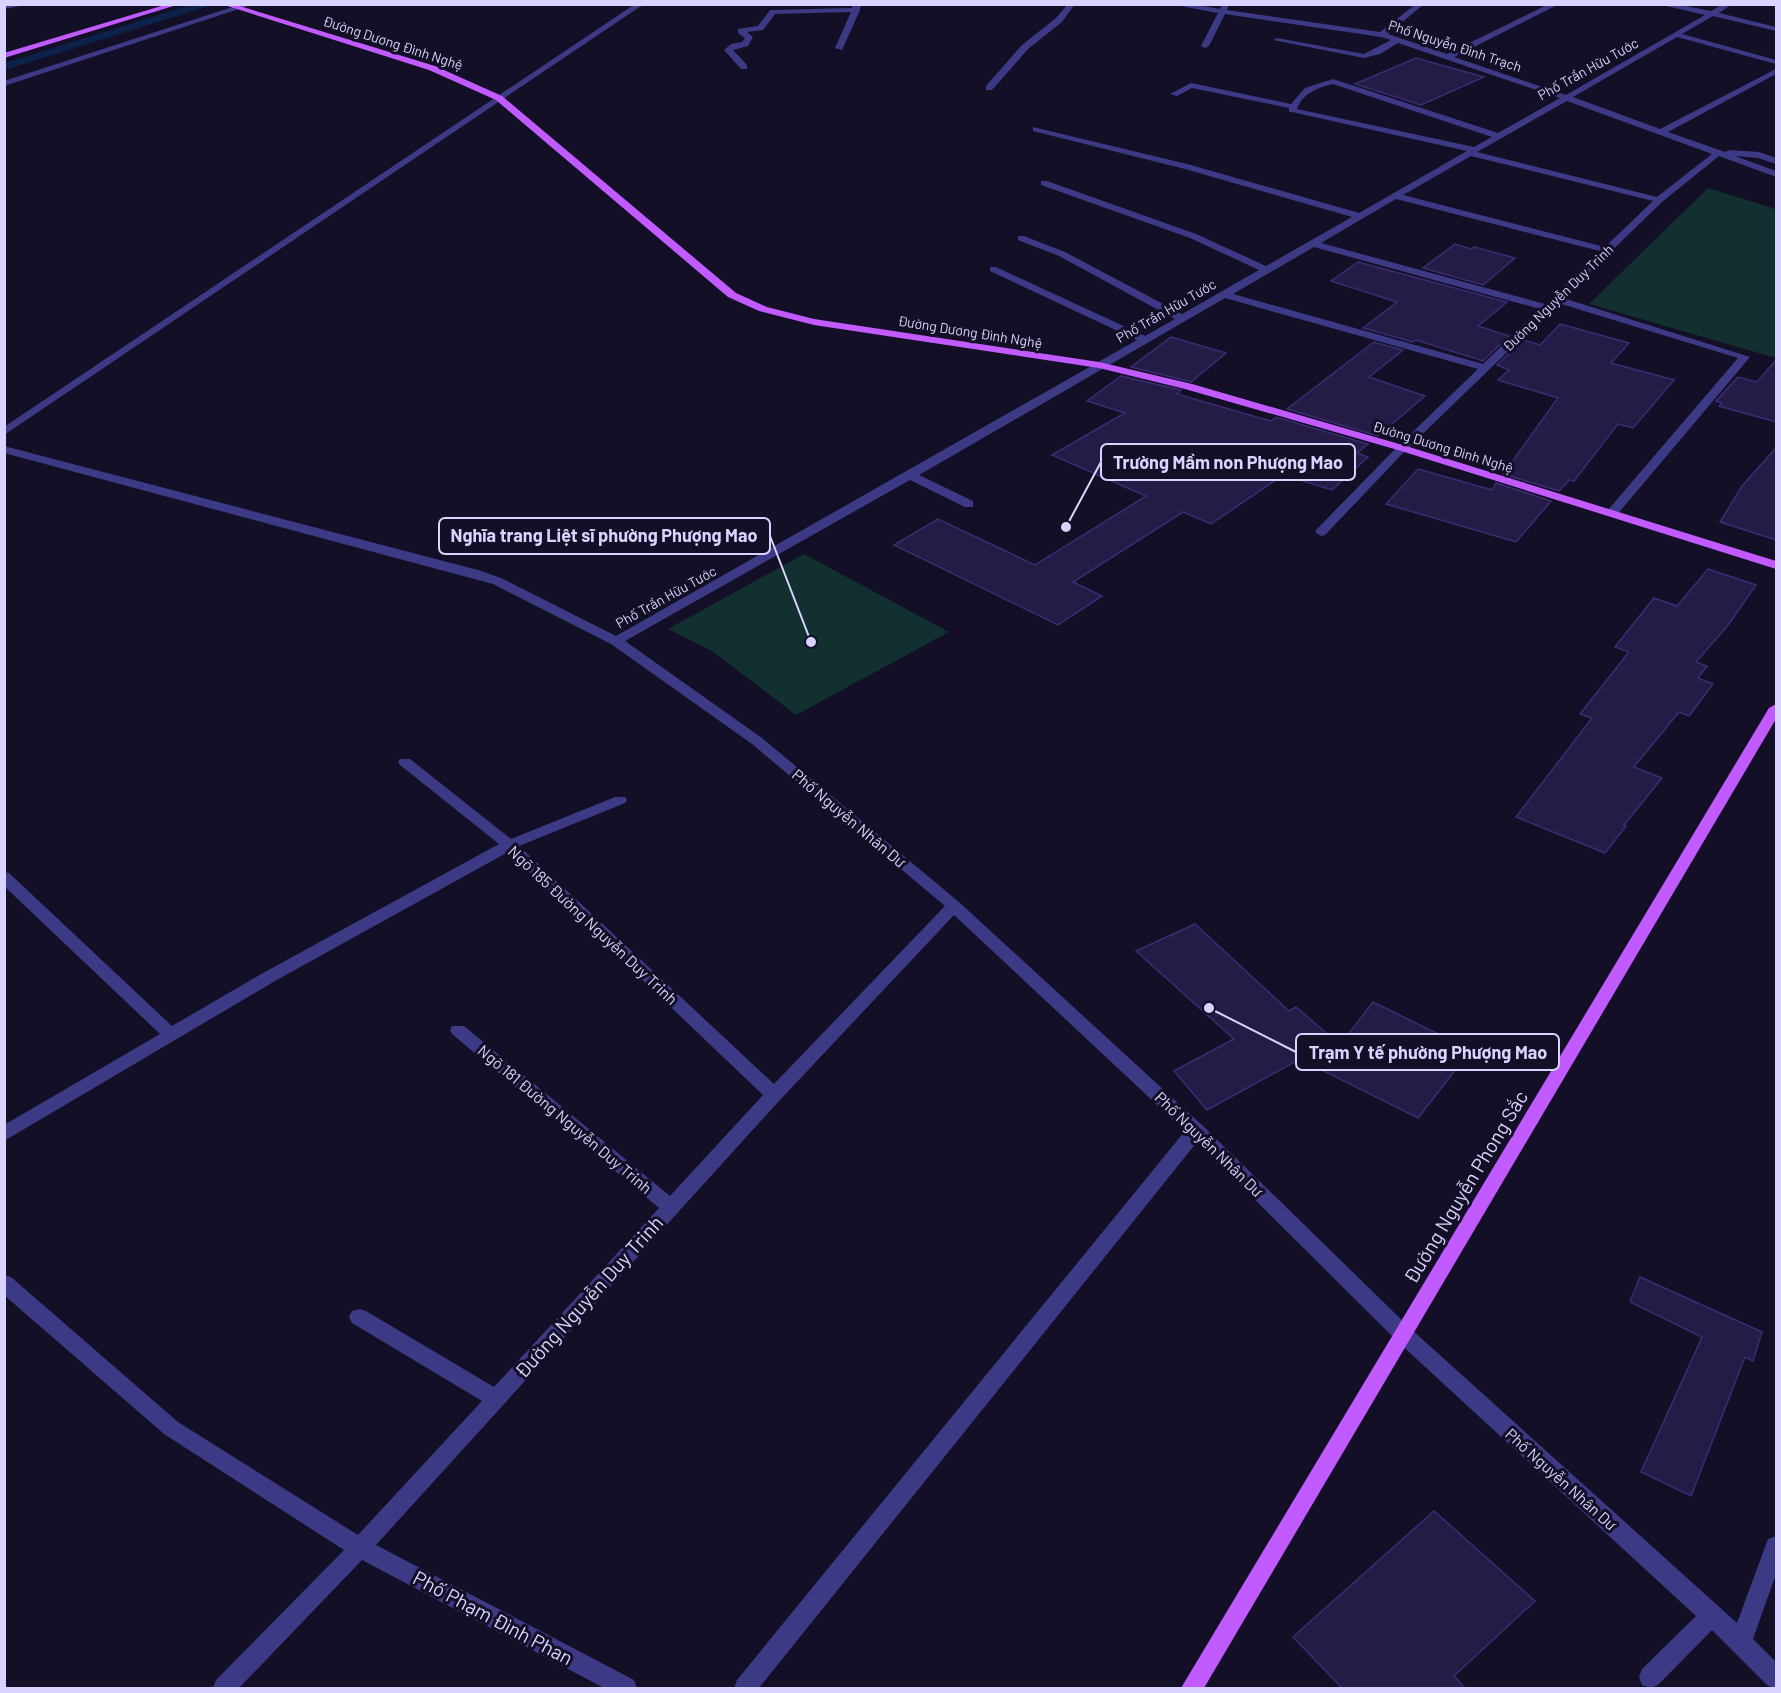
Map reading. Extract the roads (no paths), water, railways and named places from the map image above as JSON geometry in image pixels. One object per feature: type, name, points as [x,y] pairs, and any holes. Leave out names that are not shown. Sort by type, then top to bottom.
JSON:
[{"type":"main road","points":[[4,56],[177,4]]},
{"type":"main road","name":"Đường Dương Đình Nghệ","points":[[224,4],[432,68],[499,98],[705,273],[732,295],[752,305],[820,323],[1099,366],[1188,386],[1402,448],[1776,565]]},
{"type":"main road","name":"Đường Nguyễn Phong Sắc","points":[[1192,1689],[1776,708]]},
{"type":"street","points":[[4,7],[16,4]]},
{"type":"street","points":[[4,84],[251,4]]},
{"type":"street","points":[[4,432],[641,4]]},
{"type":"street","points":[[989,88],[1025,47],[1059,20],[1072,4]]},
{"type":"street","name":"Phố Nguyễn Đình Trạch","points":[[1173,4],[1224,8],[1382,35],[1565,97],[1776,174]]},
{"type":"street","points":[[1382,35],[1421,4]]},
{"type":"street","points":[[1448,57],[1556,4]]},
{"type":"street","points":[[1661,4],[1776,29]]},
{"type":"street","name":"Phố Trần Hữu Tước","points":[[616,640],[910,476],[1144,339],[1729,4]]},
{"type":"street","points":[[744,67],[728,50],[745,44],[749,38],[741,31],[760,28],[773,12],[857,7],[839,48]]},
{"type":"street","points":[[1205,46],[1224,8]]},
{"type":"street","points":[[1677,35],[1776,62]]},
{"type":"street","points":[[1277,40],[1364,56],[1377,52],[1397,40]]},
{"type":"street","points":[[1660,132],[1776,71]]},
{"type":"street","points":[[1498,136],[1333,81],[1315,86],[1300,94],[1292,110],[1473,151],[1659,200]]},
{"type":"street","points":[[1174,94],[1191,85],[1294,107]]},
{"type":"street","points":[[1036,129],[1188,167],[1359,216]]},
{"type":"street","name":"Phố Nguyễn Đình Trạch","points":[[1719,152],[1763,153],[1776,160]]},
{"type":"street","name":"Đường Nguyễn Duy Trinh","points":[[1321,532],[1402,448],[1659,200],[1719,152]]},
{"type":"street","points":[[1044,183],[1193,236],[1266,270]]},
{"type":"street","points":[[1394,196],[1607,250]]},
{"type":"street","points":[[1021,238],[1062,254],[1181,318]]},
{"type":"street","points":[[1311,243],[1548,308]]},
{"type":"street","points":[[993,269],[1144,339]]},
{"type":"street","points":[[1224,294],[1485,368]]},
{"type":"street","points":[[1557,299],[1745,357],[1612,513]]},
{"type":"street","name":"Phố Nguyễn Nhân Dư","points":[[4,449],[474,573],[497,581],[616,640],[757,741],[954,906],[1196,1130],[1404,1335],[1741,1642],[1776,1678]]},
{"type":"street","points":[[910,476],[969,504]]},
{"type":"street","name":"Ngõ 185 Đường Nguyễn Duy Trinh","points":[[405,762],[509,845],[774,1095]]},
{"type":"street","points":[[4,1134],[269,977],[509,845],[620,800]]},
{"type":"street","points":[[4,877],[171,1035]]},
{"type":"street","name":"Đường Nguyễn Duy Trinh","points":[[224,1689],[360,1548],[774,1095],[954,906]]},
{"type":"street","name":"Ngõ 181 Đường Nguyễn Duy Trinh","points":[[458,1030],[671,1207]]},
{"type":"street","points":[[746,1689],[1196,1130]]},
{"type":"street","name":"Phố Phạm Đình Phan","points":[[4,1283],[171,1428],[360,1548],[626,1689]]},
{"type":"street","points":[[359,1317],[496,1399]]},
{"type":"street","points":[[1741,1642],[1776,1546]]},
{"type":"street","points":[[1650,1677],[1711,1616]]},
{"type":"water","points":[[212,5],[5,70],[5,63],[187,6]]},
{"type":"place","name":"Trường Mầm non Phượng Mao","points":[[1066,527]]},
{"type":"place","name":"Nghĩa trang Liệt sĩ phường Phượng Mao","points":[[811,642]]},
{"type":"place","name":"Trạm Y tế phường Phượng Mao","points":[[1209,1008]]}]
